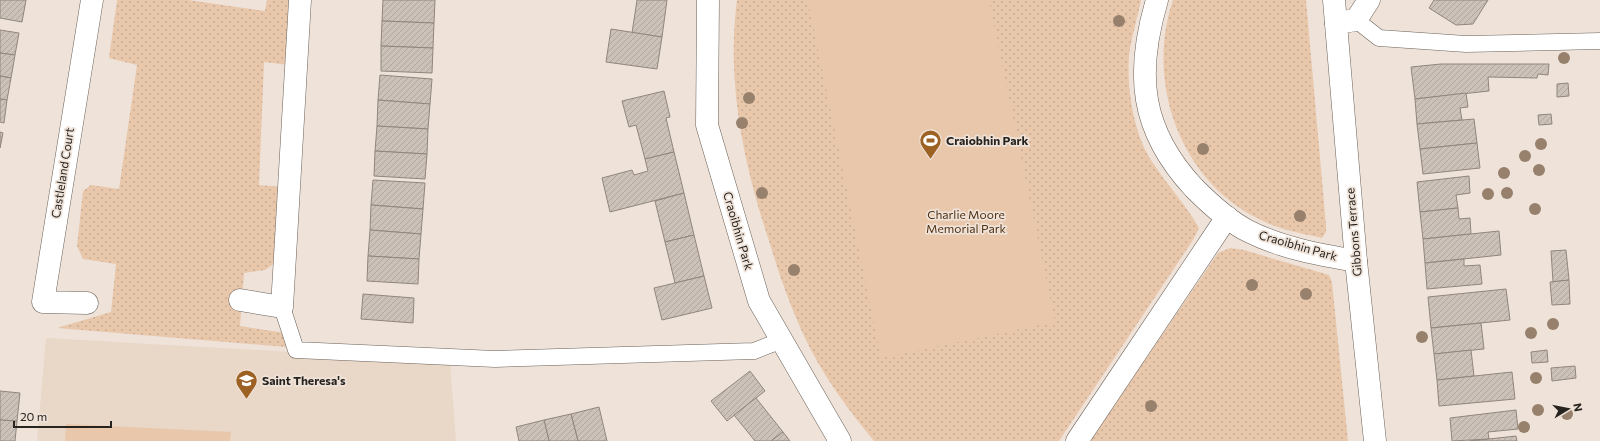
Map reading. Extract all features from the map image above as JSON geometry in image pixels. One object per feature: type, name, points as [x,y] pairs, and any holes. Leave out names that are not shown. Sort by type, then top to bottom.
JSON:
[{"type":"street","name":"Castleland Court","points":[[87,303],[42,302],[92,0]]},
{"type":"street","points":[[240,300],[282,306],[300,0]]},
{"type":"street","name":"Craoibhin Park","points":[[708,0],[707,125],[759,301],[840,441]]},
{"type":"street","name":"Craoibhin Park","points":[[1156,0],[1147,40],[1144,67],[1145,89],[1155,130],[1163,147],[1176,168],[1208,203],[1248,231],[1273,242],[1356,262]]},
{"type":"street","name":"Gibbons Terrace","points":[[1334,0],[1346,21],[1356,262],[1375,441]]},
{"type":"street","points":[[1346,21],[1369,0]]},
{"type":"street","points":[[1077,441],[1228,217]]},
{"type":"lane","points":[[1346,21],[1379,38],[1466,44],[1600,41]]},
{"type":"lane","points":[[282,306],[296,350],[495,360],[754,351],[782,340]]},
{"type":"shaded area","name":"Saint Theresa's","points":[[46,338],[450,361],[456,441],[37,441]]},
{"type":"green space","points":[[117,0],[188,0],[265,11],[267,0],[290,0],[289,65],[264,62],[259,185],[282,187],[278,261],[265,270],[244,273],[240,326],[285,333],[287,347],[57,328],[111,312],[116,264],[83,259],[77,246],[83,191],[91,185],[119,189],[137,65],[109,58]]},
{"type":"green space","name":"Charlie Moore Memorial Park","points":[[737,0],[1141,0],[1130,48],[1129,61],[1130,92],[1136,123],[1140,138],[1153,163],[1199,228],[1193,240],[1059,441],[874,441],[849,409],[819,364],[799,326],[779,272],[752,185],[745,154],[736,93],[734,31]]},
{"type":"green space","name":"Craiobhin Park","points":[[808,0],[989,0],[1055,322],[881,358]]},
{"type":"green space","points":[[1173,0],[1306,0],[1326,225],[1326,232],[1322,238],[1291,231],[1268,223],[1233,203],[1209,181],[1190,155],[1176,126],[1167,96],[1164,64],[1165,31]]},
{"type":"green space","points":[[1230,248],[1244,250],[1329,275],[1332,282],[1348,441],[1090,441],[1218,253]]},
{"type":"green space","points":[[66,424],[231,432],[230,441],[65,441]]},
{"type":"building","points":[[0,0],[26,0],[22,22],[0,18]]},
{"type":"building","points":[[383,0],[435,0],[434,23],[382,21]]},
{"type":"building","points":[[637,0],[667,0],[662,37],[632,33]]},
{"type":"building","points":[[1434,0],[1488,0],[1473,24],[1456,25],[1429,8]]},
{"type":"building","points":[[382,21],[434,23],[433,48],[381,46]]},
{"type":"building","points":[[611,29],[662,37],[657,69],[606,62]]},
{"type":"building","points":[[0,30],[19,33],[15,55],[0,53]]},
{"type":"building","points":[[381,46],[433,48],[432,73],[381,71]]},
{"type":"building","points":[[0,53],[15,55],[11,78],[0,76]]},
{"type":"building","points":[[1441,64],[1549,64],[1548,75],[1538,74],[1537,78],[1488,77],[1489,91],[1415,99],[1411,67]]},
{"type":"building","points":[[380,75],[432,79],[430,104],[378,100]]},
{"type":"building","points":[[0,76],[11,78],[7,100],[0,99]]},
{"type":"building","points":[[1568,83],[1569,96],[1557,97],[1557,84]]},
{"type":"building","points":[[664,91],[670,117],[666,118],[674,152],[645,159],[636,125],[629,127],[622,101]]},
{"type":"building","points":[[1466,93],[1468,107],[1460,108],[1462,120],[1417,124],[1415,99]]},
{"type":"building","points":[[0,99],[7,100],[4,123],[0,122]]},
{"type":"building","points":[[378,100],[430,104],[428,129],[377,126]]},
{"type":"building","points":[[1551,114],[1552,124],[1539,125],[1538,115]]},
{"type":"building","points":[[1474,119],[1477,143],[1420,149],[1417,124]]},
{"type":"building","points":[[377,126],[428,129],[427,154],[375,151]]},
{"type":"building","points":[[0,132],[3,133],[0,148]]},
{"type":"building","points":[[1477,143],[1480,168],[1423,174],[1420,149]]},
{"type":"building","points":[[375,151],[427,154],[425,179],[374,176]]},
{"type":"building","points":[[674,152],[684,193],[610,212],[602,178],[632,170],[634,175],[648,171],[645,159]]},
{"type":"building","points":[[1469,176],[1470,193],[1456,195],[1458,208],[1420,212],[1417,182]]},
{"type":"building","points":[[373,180],[425,183],[423,209],[371,205]]},
{"type":"building","points":[[684,193],[694,235],[665,242],[655,201]]},
{"type":"building","points":[[371,205],[423,209],[421,234],[370,230]]},
{"type":"building","points":[[1458,208],[1459,219],[1470,218],[1471,234],[1423,239],[1420,212]]},
{"type":"building","points":[[370,230],[421,234],[419,259],[368,256]]},
{"type":"building","points":[[1499,231],[1501,255],[1425,263],[1423,239]]},
{"type":"building","points":[[694,235],[704,276],[675,283],[665,242]]},
{"type":"building","points":[[1566,250],[1569,280],[1553,282],[1551,251]]},
{"type":"building","points":[[368,256],[419,259],[418,284],[367,281]]},
{"type":"building","points":[[1464,259],[1464,266],[1480,265],[1482,284],[1427,289],[1425,263]]},
{"type":"building","points":[[704,276],[712,308],[662,320],[654,288]]},
{"type":"building","points":[[1569,280],[1570,304],[1552,305],[1550,282]]},
{"type":"building","points":[[1506,289],[1510,320],[1431,328],[1428,297]]},
{"type":"building","points":[[363,294],[414,298],[413,323],[361,319]]},
{"type":"building","points":[[1481,323],[1484,349],[1434,354],[1431,328]]},
{"type":"building","points":[[1471,350],[1474,376],[1437,380],[1434,354]]},
{"type":"building","points":[[1547,350],[1548,362],[1532,363],[1531,352]]},
{"type":"building","points":[[1575,366],[1576,378],[1552,381],[1551,368]]},
{"type":"building","points":[[750,371],[765,391],[727,421],[711,401]]},
{"type":"building","points":[[1512,372],[1515,399],[1439,406],[1437,380]]},
{"type":"building","points":[[0,391],[20,393],[17,421],[0,420]]},
{"type":"building","points":[[756,398],[783,432],[771,441],[755,441],[734,415]]},
{"type":"building","points":[[599,407],[607,441],[578,441],[571,414]]},
{"type":"building","points":[[1516,410],[1518,429],[1488,432],[1489,439],[1452,441],[1450,418]]},
{"type":"building","points":[[571,414],[578,441],[549,441],[544,420]]},
{"type":"building","points":[[0,420],[17,421],[15,441],[0,441]]},
{"type":"building","points":[[544,420],[549,441],[519,441],[516,427]]},
{"type":"building","points":[[783,432],[790,441],[771,441]]},
{"type":"building","points":[[1516,436],[1517,441],[1469,441],[1489,439]]},
{"type":"place","name":"Craiobhin Park","points":[[931,160]]},
{"type":"place","name":"Saint Theresa's","points":[[247,400]]}]
